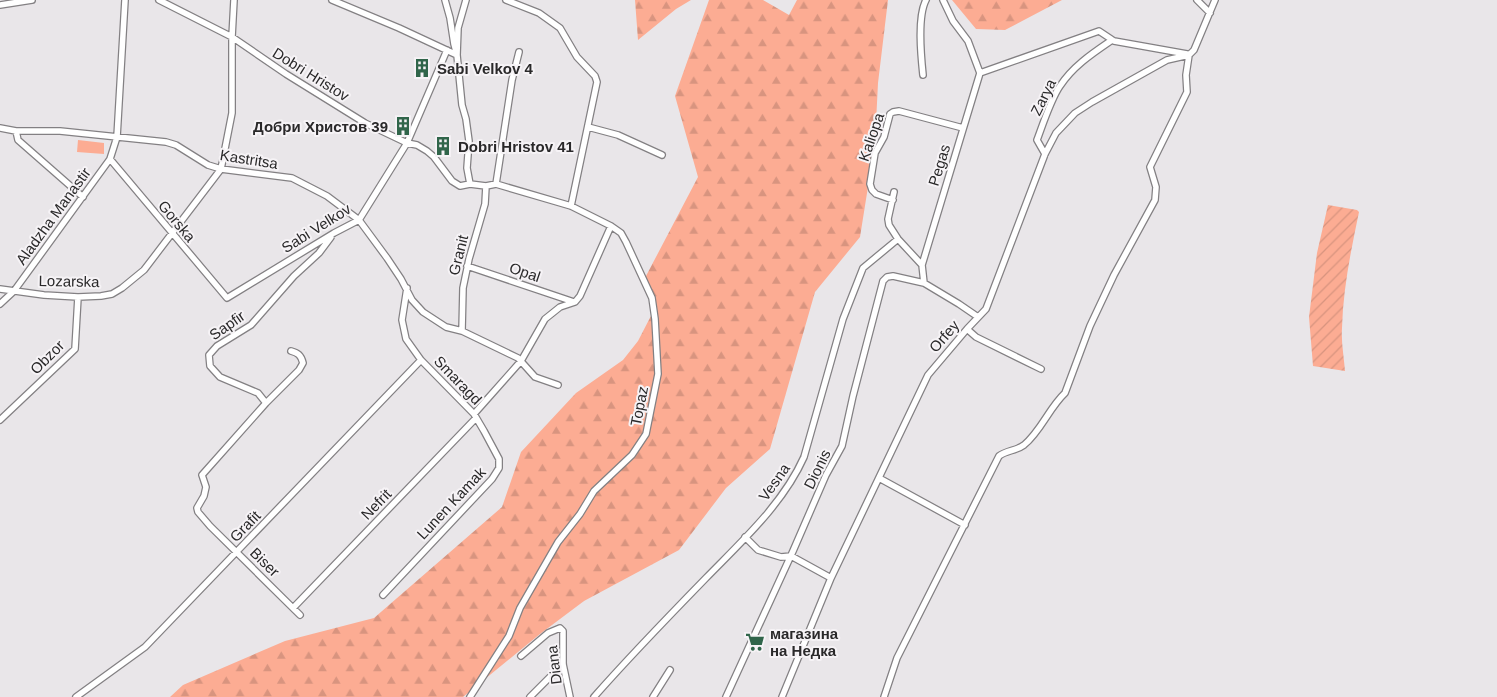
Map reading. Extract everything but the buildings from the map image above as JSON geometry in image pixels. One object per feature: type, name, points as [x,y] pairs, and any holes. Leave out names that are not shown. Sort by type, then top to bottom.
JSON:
[{"type":"street","points":[[0,5],[32,0]]},
{"type":"street","name":"Aladzha Manastir","points":[[0,304],[14,291],[110,159],[117,137],[125,0]]},
{"type":"street","name":"Dobri Hristov","points":[[159,0],[232,37],[286,74],[365,123],[407,144],[417,145],[434,157],[452,181],[460,186],[470,184]]},
{"type":"street","points":[[221,169],[232,113],[234,0]]},
{"type":"street","points":[[332,0],[458,55]]},
{"type":"street","points":[[445,0],[458,55]]},
{"type":"street","points":[[466,0],[458,28],[458,55],[462,105],[469,141],[467,168],[470,184]]},
{"type":"street","points":[[506,0],[539,13],[560,28],[577,57],[595,76],[597,82],[572,206]]},
{"type":"street","points":[[923,75],[920,42],[923,7],[926,0]]},
{"type":"street","points":[[943,0],[953,21],[968,41],[980,73],[1098,32],[1112,40],[1189,54]]},
{"type":"street","points":[[1197,0],[1210,13]]},
{"type":"street","points":[[884,697],[897,658],[999,456],[1025,445],[1043,423],[1056,402],[1065,393],[1090,326],[1114,275],[1155,200],[1156,187],[1150,167],[1187,92],[1186,74],[1189,54],[1194,50],[1214,0]]},
{"type":"street","name":"Zarya","points":[[1045,154],[1037,140],[1058,88],[1086,58],[1112,40]]},
{"type":"street","name":"Sabi Velkov","points":[[226,298],[359,220],[407,144],[447,50]]},
{"type":"street","points":[[496,184],[512,80],[519,52]]},
{"type":"street","name":"Orfey","points":[[782,697],[831,578],[928,376],[986,309],[1045,154],[1056,133],[1075,113],[1092,102],[1167,60],[1189,54]]},
{"type":"street","name":"Pegas","points":[[922,265],[980,73]]},
{"type":"street","name":"Kaliopa","points":[[893,200],[876,194],[870,184],[875,153],[884,138],[890,114],[899,111],[963,128]]},
{"type":"street","points":[[588,127],[618,135],[662,155]]},
{"type":"street","name":"Kastritsa","points":[[0,128],[16,131],[60,131],[171,144],[176,145],[208,165],[221,169],[292,178],[327,196],[359,220],[407,288],[412,300],[423,312],[446,327],[462,331],[518,358],[535,377],[558,385]]},
{"type":"street","points":[[16,131],[18,140],[82,197]]},
{"type":"street","name":"Gorska","points":[[110,159],[226,298]]},
{"type":"street","name":"Lozarska","points":[[0,289],[78,297],[112,294],[144,270],[221,169]]},
{"type":"street","name":"Topaz","points":[[470,184],[486,186],[496,184],[572,206],[612,226],[620,233],[652,298],[658,374],[646,434],[632,454],[594,491],[580,514],[558,542],[520,608],[509,636],[470,697]]},
{"type":"street","name":"Granit","points":[[462,331],[463,288],[467,266],[485,204],[486,186]]},
{"type":"street","points":[[894,192],[888,225],[922,265],[924,283]]},
{"type":"street","points":[[575,302],[580,296],[612,226]]},
{"type":"street","name":"Sapfir","points":[[266,403],[258,393],[220,377],[210,366],[209,355],[217,346],[251,325],[294,276],[318,253],[334,233]]},
{"type":"street","name":"Vesna","points":[[594,697],[639,646],[745,537],[784,493],[796,476],[804,457],[843,319],[863,268],[898,238]]},
{"type":"street","name":"Opal","points":[[467,266],[575,302]]},
{"type":"street","name":"Dionis","points":[[726,697],[826,475],[842,446],[883,281],[887,277],[892,276],[924,283],[978,317]]},
{"type":"street","name":"Smaragd","points":[[407,288],[402,320],[406,339],[421,360],[475,416]]},
{"type":"street","name":"Obzor","points":[[0,420],[74,349],[78,297]]},
{"type":"street","name":"Nefrit","points":[[294,607],[475,416],[521,361],[545,319],[560,307],[575,302]]},
{"type":"street","points":[[967,329],[976,337],[1041,369]]},
{"type":"street","points":[[266,403],[299,370],[303,362],[298,354],[291,351]]},
{"type":"street","name":"Grafit","points":[[76,697],[144,646],[421,360]]},
{"type":"street","name":"Biser","points":[[266,403],[202,476],[206,487],[204,496],[197,508],[198,512],[236,552],[300,615]]},
{"type":"street","name":"Lunen Kamak","points":[[383,595],[492,479],[499,468],[499,459],[475,416]]},
{"type":"street","points":[[879,478],[965,525]]},
{"type":"street","points":[[745,537],[758,550],[781,557],[791,556],[831,578]]},
{"type":"street","name":"Diana","points":[[521,656],[548,633],[560,628],[563,631],[564,664],[570,697]]},
{"type":"street","points":[[530,697],[564,664]]},
{"type":"street","points":[[653,697],[670,670]]},
{"type":"green space","points":[[635,0],[691,0],[676,9],[638,40]]},
{"type":"green space","points":[[709,0],[763,0],[789,15],[797,0],[888,0],[878,83],[875,143],[860,237],[815,292],[770,449],[726,488],[679,550],[584,601],[463,697],[170,697],[183,685],[285,641],[374,618],[502,507],[521,452],[576,393],[623,360],[638,341],[654,310],[647,289],[646,276],[698,177],[675,96]]},
{"type":"green space","points":[[952,0],[1062,0],[1005,30],[976,29]]},
{"type":"green space","points":[[78,140],[104,143],[104,154],[77,152]]},
{"type":"green space","points":[[1328,205],[1357,210],[1359,212],[1350,255],[1344,299],[1342,344],[1345,371],[1313,366],[1309,317],[1317,253]]},
{"type":"place","name":"Sabi Velkov 4","points":[[422,68]]},
{"type":"place","name":"Добри Христов 39","points":[[403,126]]},
{"type":"place","name":"Dobri Hristov 41","points":[[443,146]]},
{"type":"place","name":"магазина на Недка","points":[[755,642]]}]
